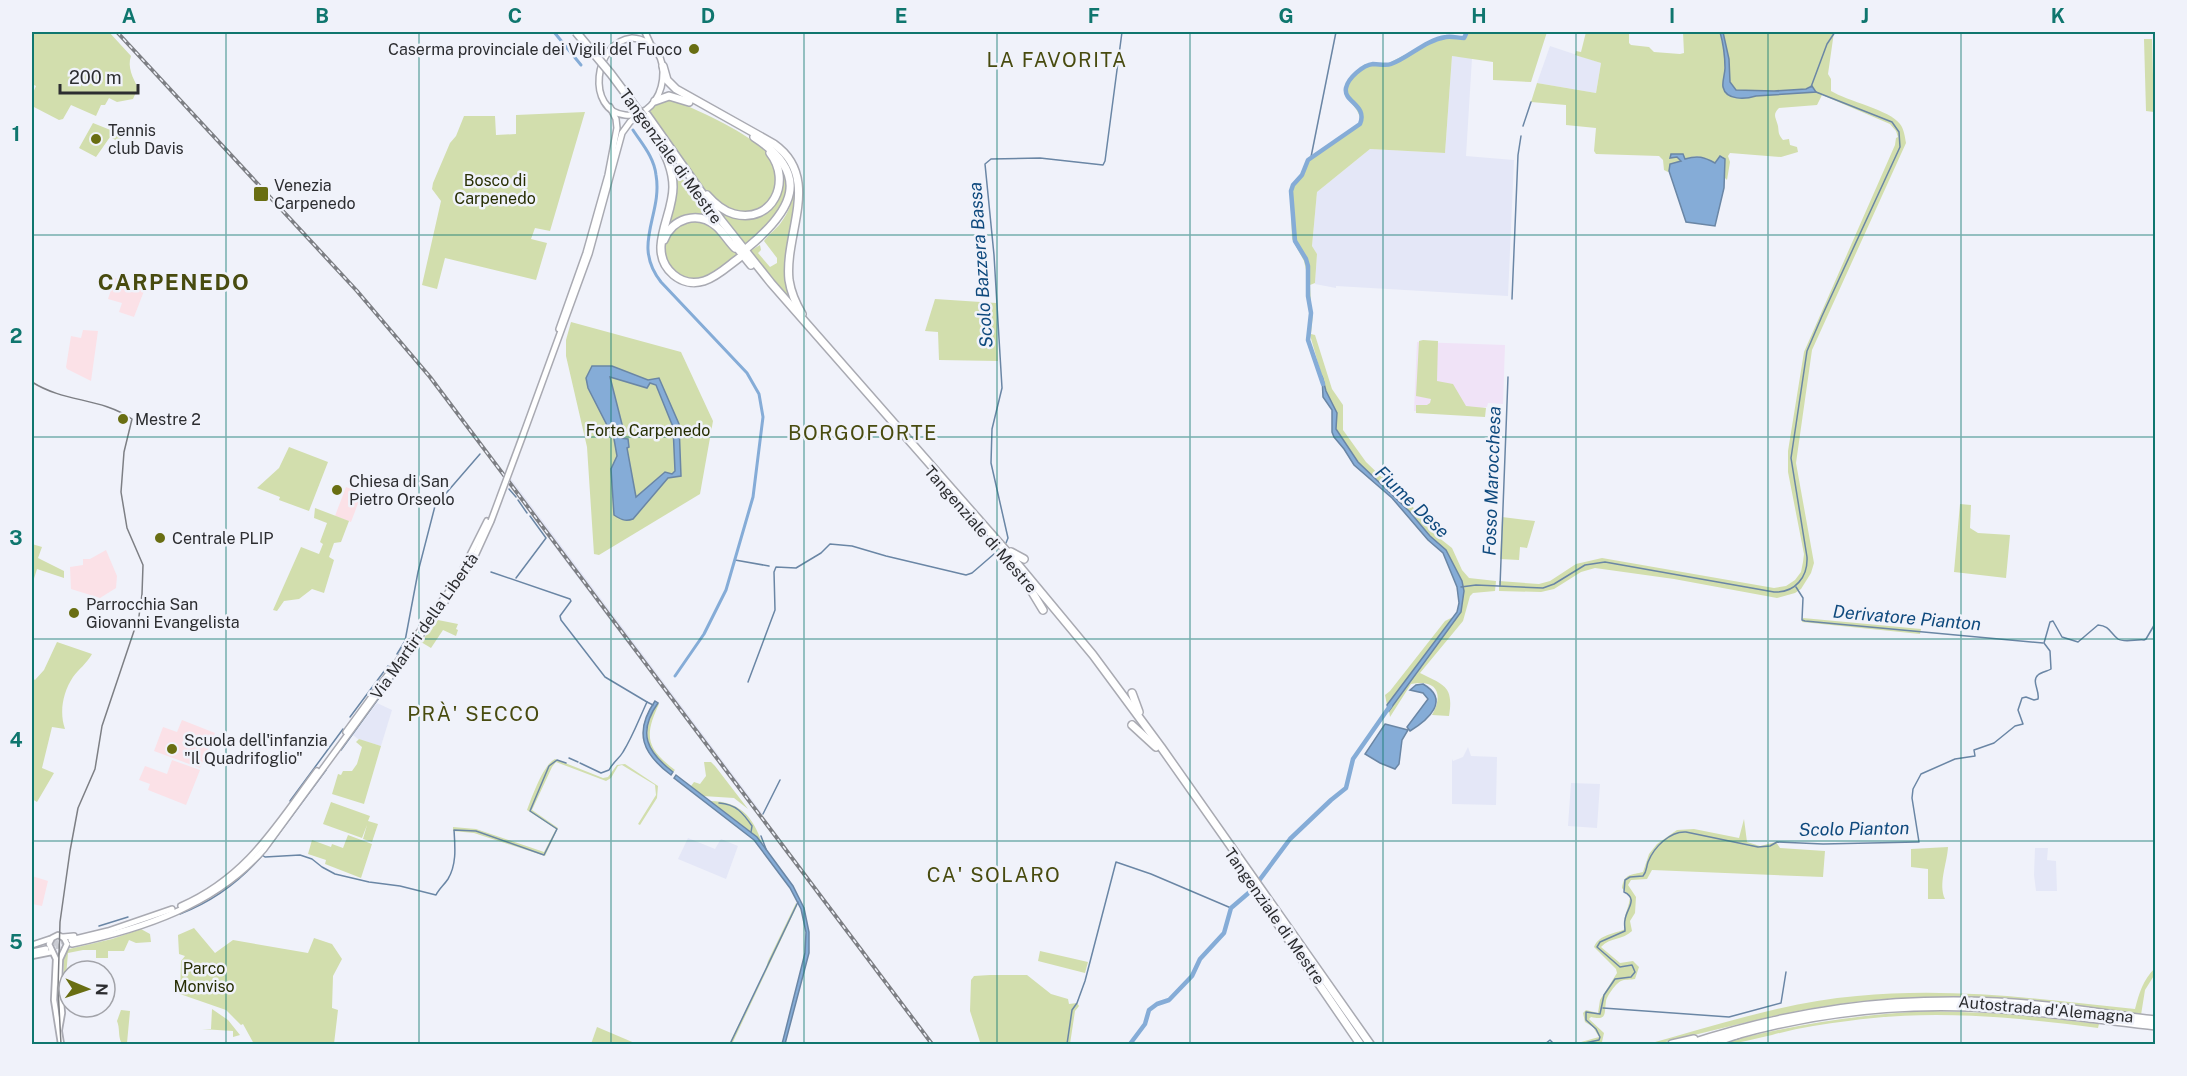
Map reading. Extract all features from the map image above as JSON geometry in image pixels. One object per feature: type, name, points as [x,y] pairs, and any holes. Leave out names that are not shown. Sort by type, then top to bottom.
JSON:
[{"type":"highway","name":"Tangenziale di Mestre","points":[[576,32],[644,115],[759,269],[1023,577],[1090,659],[1250,878]]},
{"type":"highway","name":"Tangenziale di Mestre","points":[[582,32],[620,78],[657,138],[738,255],[1002,545],[1094,655],[1149,730],[1259,891],[1372,1044]]},
{"type":"highway","points":[[663,66],[667,80],[676,89],[783,151],[796,172],[798,200],[789,279],[795,302],[822,345]]},
{"type":"highway","points":[[655,100],[666,96],[683,99],[749,132],[769,147],[788,172],[790,189],[786,205],[777,220],[748,249]]},
{"type":"highway","points":[[676,158],[706,194],[724,209],[739,215],[756,213],[773,201],[778,191],[780,178],[773,156],[749,132]]},
{"type":"highway","points":[[657,138],[669,164],[673,183],[672,199],[661,248],[667,269],[681,279],[702,282],[717,274],[738,255]]},
{"type":"highway","points":[[699,218],[716,226],[738,255],[709,276],[689,279],[676,273],[668,265],[663,252],[664,239],[677,222],[699,218]]},
{"type":"highway","points":[[1002,545],[1024,559]]},
{"type":"highway","points":[[1023,577],[1043,610]]},
{"type":"highway","points":[[1132,693],[1149,730]]},
{"type":"highway","points":[[1132,725],[1156,747]]},
{"type":"highway","name":"Tangenziale di Mestre","points":[[1259,891],[1365,1044]]},
{"type":"highway","points":[[1270,910],[1360,1044]]},
{"type":"highway","name":"Autostrada d'Alemagna","points":[[1689,1044],[1755,1025],[1848,1006],[1936,1000],[2000,1002],[2156,1020]]},
{"type":"highway","name":"Autostrada d'Alemagna","points":[[1702,1044],[1809,1019],[1868,1010],[1937,1007],[2001,1009],[2156,1026]]},
{"type":"highway","points":[[1672,1044],[1755,1025]]},
{"type":"highway","points":[[1710,1044],[1742,1033]]},
{"type":"main road","points":[[636,32],[611,48],[600,69],[600,90],[604,100],[610,107],[624,115],[644,115],[662,85],[663,66],[658,52],[645,32]]},
{"type":"main road","points":[[626,39],[640,39],[651,44]]},
{"type":"main road","name":"Via Martiri della Libertà","points":[[521,435],[579,275],[597,215],[617,132],[616,119],[610,107]]},
{"type":"main road","name":"Via Martiri della Libertà","points":[[489,520],[457,579],[244,866],[208,893],[179,906],[72,942],[117,932],[170,914],[200,901],[246,868],[264,849],[455,588],[475,556],[489,520],[590,254],[622,133],[630,122],[644,115]]},
{"type":"main road","points":[[32,950],[57,935],[63,937],[93,932],[179,906]]},
{"type":"main road","points":[[32,950],[59,953],[127,933],[170,914]]},
{"type":"main road","points":[[61,1044],[62,1013],[59,979],[60,958],[66,943],[63,937]]},
{"type":"main road","points":[[50,939],[49,945],[56,960],[54,1000],[60,1030]]},
{"type":"main road","points":[[32,950],[46,947]]},
{"type":"shaded area","points":[[1550,46],[1601,63],[1596,93],[1537,83]]},
{"type":"shaded area","points":[[1452,56],[1472,58],[1466,156],[1514,160],[1508,296],[1336,286],[1336,288],[1315,284],[1317,254],[1312,246],[1317,192],[1370,149],[1445,153]]},
{"type":"shaded area","points":[[115,278],[144,291],[134,317],[119,312],[122,303],[108,299]]},
{"type":"shaded area","points":[[83,330],[98,331],[91,381],[66,367],[71,336],[81,338]]},
{"type":"shaded area","points":[[1417,342],[1505,345],[1503,404],[1488,403],[1487,407],[1482,408],[1481,413],[1414,411]]},
{"type":"shaded area","points":[[509,476],[762,813],[759,816],[507,482]]},
{"type":"shaded area","points":[[346,487],[362,493],[351,522],[335,516]]},
{"type":"shaded area","points":[[106,550],[117,576],[116,588],[100,598],[71,589],[70,567],[83,565],[83,559],[90,559]]},
{"type":"shaded area","points":[[377,703],[392,710],[381,746],[358,739],[353,735]]},
{"type":"shaded area","points":[[182,720],[215,733],[200,768],[154,751],[163,727],[177,732]]},
{"type":"shaded area","points":[[1468,747],[1471,756],[1497,757],[1496,805],[1452,804],[1452,759],[1453,761],[1463,757]]},
{"type":"shaded area","points":[[172,760],[200,770],[186,805],[148,790],[150,784],[139,780],[145,766],[167,774]]},
{"type":"shaded area","points":[[1571,783],[1600,784],[1597,828],[1568,826]]},
{"type":"shaded area","points":[[688,838],[715,849],[721,839],[738,846],[726,879],[678,859]]},
{"type":"shaded area","points":[[2035,848],[2048,848],[2047,860],[2056,861],[2057,891],[2036,891]]},
{"type":"shaded area","points":[[32,876],[48,881],[42,906],[32,904]]},
{"type":"green space","points":[[32,32],[109,32],[131,56],[130,68],[138,88],[133,99],[117,102],[109,98],[105,105],[101,105],[96,116],[71,105],[63,119],[59,120],[32,106],[32,95],[36,86],[32,84]]},
{"type":"green space","points":[[1470,32],[1547,32],[1531,82],[1493,80],[1493,62],[1452,56],[1445,153],[1370,149],[1317,192],[1312,246],[1317,254],[1315,283],[1310,285],[1311,302],[1306,286],[1304,261],[1292,239],[1290,188],[1302,172],[1308,158],[1360,123],[1358,112],[1346,95],[1346,84],[1365,64],[1389,63],[1422,46],[1444,39],[1464,40]]},
{"type":"green space","points":[[1586,32],[1629,32],[1631,45],[1649,47],[1654,52],[1680,54],[1684,53],[1683,32],[1720,32],[1725,59],[1724,91],[1732,96],[1743,98],[1816,92],[1812,86],[1806,89],[1774,91],[1736,90],[1730,82],[1729,59],[1723,32],[1834,32],[1828,74],[1831,79],[1831,91],[1887,114],[1900,124],[1903,131],[1906,143],[1812,350],[1796,463],[1814,563],[1801,589],[1795,593],[1777,598],[1674,579],[1595,568],[1581,572],[1554,589],[1541,592],[1499,591],[1499,581],[1539,584],[1550,581],[1576,564],[1602,558],[1774,588],[1786,586],[1795,580],[1801,572],[1804,554],[1788,472],[1788,451],[1804,352],[1898,137],[1890,124],[1822,95],[1817,105],[1779,108],[1776,112],[1780,136],[1783,140],[1789,139],[1790,145],[1797,147],[1798,152],[1781,157],[1730,153],[1727,180],[1725,161],[1722,156],[1715,163],[1701,157],[1685,159],[1683,154],[1671,154],[1670,158],[1677,157],[1681,162],[1668,172],[1664,170],[1663,160],[1659,156],[1596,154],[1594,151],[1596,128],[1566,125],[1566,105],[1531,102],[1537,83],[1596,93],[1601,63],[1575,55],[1576,51],[1581,52]]},
{"type":"green space","points":[[2144,39],[2152,39],[2154,112],[2146,111]]},
{"type":"green space","points":[[662,99],[673,99],[718,120],[764,150],[774,162],[779,175],[772,202],[750,214],[729,211],[706,192],[647,112]]},
{"type":"green space","name":"Bosco di Carpenedo","points":[[585,112],[550,231],[535,228],[531,239],[547,243],[536,280],[445,258],[437,289],[422,285],[441,201],[432,189],[433,183],[464,116],[495,116],[496,135],[516,134],[516,115]]},
{"type":"green space","name":"Tennis club Davis","points":[[93,123],[123,135],[119,142],[110,137],[96,157],[79,148]]},
{"type":"green space","points":[[775,158],[785,171],[788,183],[787,195],[775,217],[747,247],[714,204],[750,217],[778,196]]},
{"type":"green space","points":[[784,158],[788,159],[797,185],[788,272],[796,306],[781,291],[750,251],[760,245],[761,250],[758,253],[770,267],[777,263],[777,258],[764,241],[780,224],[792,200],[792,175]]},
{"type":"green space","points":[[671,163],[713,221],[695,218],[682,219],[670,227],[663,238],[662,249],[662,240],[674,191]]},
{"type":"green space","points":[[688,220],[713,227],[737,255],[716,271],[701,278],[692,279],[676,272],[666,258],[665,241],[671,231]]},
{"type":"green space","points":[[662,252],[666,264],[674,274],[686,279],[703,278],[722,269],[704,280],[694,282],[683,280],[671,273],[665,264]]},
{"type":"green space","points":[[935,299],[996,303],[998,361],[939,360],[938,332],[925,331]]},
{"type":"green space","points":[[1311,306],[1313,314],[1311,334],[1315,335],[1332,389],[1343,405],[1343,430],[1366,462],[1422,516],[1433,533],[1452,548],[1462,570],[1469,578],[1496,581],[1495,591],[1473,593],[1470,596],[1463,621],[1420,673],[1441,684],[1448,692],[1449,716],[1432,715],[1437,701],[1436,690],[1432,686],[1420,683],[1411,684],[1390,717],[1389,711],[1461,612],[1464,591],[1462,581],[1446,550],[1358,462],[1336,429],[1337,413],[1326,391],[1310,335]]},
{"type":"green space","name":"Forte Carpenedo","points":[[571,322],[681,352],[713,421],[700,494],[599,555],[594,554],[587,447],[566,356],[566,340]]},
{"type":"green space","points":[[1419,341],[1438,341],[1437,381],[1453,384],[1466,406],[1486,408],[1485,417],[1416,413],[1416,405],[1427,405],[1431,399],[1416,396]]},
{"type":"green space","points":[[289,447],[328,462],[309,511],[279,500],[280,497],[257,488],[279,468]]},
{"type":"green space","points":[[1960,504],[1971,505],[1970,528],[1978,533],[2010,535],[2006,578],[1954,572]]},
{"type":"green space","points":[[315,508],[349,521],[341,542],[334,543],[329,557],[334,560],[324,593],[312,589],[299,599],[284,601],[277,611],[273,610],[301,547],[319,554],[323,544],[320,542],[327,523],[314,518]]},
{"type":"green space","points":[[1502,517],[1535,521],[1527,548],[1520,547],[1519,560],[1500,559]]},
{"type":"green space","points":[[32,544],[42,547],[38,558],[64,571],[64,578],[37,569],[32,585]]},
{"type":"green space","points":[[1453,617],[1387,705],[1385,695],[1445,621]]},
{"type":"green space","points":[[1803,618],[1921,629],[1920,634],[1802,622]]},
{"type":"green space","points":[[438,620],[458,624],[456,629],[458,630],[456,636],[443,630],[431,648],[421,642]]},
{"type":"green space","points":[[57,642],[92,654],[73,677],[67,689],[62,709],[65,729],[52,727],[42,768],[54,773],[37,802],[32,799],[32,678],[35,680],[44,670]]},
{"type":"green space","points":[[658,703],[651,725],[650,741],[658,755],[675,770],[673,772],[657,757],[648,741],[649,724]]},
{"type":"green space","points":[[359,739],[381,746],[364,804],[332,794],[338,774],[341,775],[343,771],[352,771],[357,764],[362,747],[356,742]]},
{"type":"green space","points":[[555,759],[603,778],[608,777],[617,765],[625,764],[658,786],[657,798],[640,825],[638,824],[656,795],[655,785],[622,765],[618,766],[611,778],[606,781],[556,762],[532,810],[558,828],[545,856],[474,833],[453,831],[453,827],[476,829],[544,852],[556,829],[527,810],[542,774]]},
{"type":"green space","points":[[704,762],[711,762],[715,766],[748,809],[734,798],[703,796],[691,786],[694,782],[700,784],[706,776]]},
{"type":"green space","points":[[710,801],[730,804],[744,812],[750,818],[762,843],[751,832]]},
{"type":"green space","points":[[331,802],[370,816],[368,821],[378,824],[372,842],[363,839],[367,825],[362,838],[323,824]]},
{"type":"green space","points":[[1744,819],[1747,842],[1760,846],[1776,842],[1780,848],[1825,851],[1823,877],[1652,870],[1647,879],[1631,880],[1628,885],[1636,897],[1635,913],[1630,921],[1632,931],[1601,947],[1620,963],[1633,961],[1639,967],[1635,979],[1619,982],[1607,999],[1603,1017],[1589,1019],[1604,1033],[1602,1042],[1574,1044],[1599,1037],[1593,1027],[1585,1022],[1583,1013],[1586,1010],[1598,1013],[1600,1000],[1617,973],[1616,969],[1594,947],[1603,937],[1625,929],[1624,921],[1630,897],[1622,888],[1627,877],[1643,872],[1649,854],[1657,844],[1677,830],[1694,829],[1739,838]]},
{"type":"green space","points":[[348,835],[372,844],[361,878],[325,864],[326,860],[308,854],[312,840],[331,847],[332,844],[343,848]]},
{"type":"green space","points":[[1948,847],[1942,887],[1945,899],[1928,899],[1928,869],[1911,867],[1911,849]]},
{"type":"green space","points":[[796,903],[797,906],[732,1044],[729,1044],[765,972]]},
{"type":"green space","name":"Parco Monviso","points":[[194,928],[215,953],[233,940],[308,953],[314,938],[332,944],[342,959],[333,976],[332,1008],[338,1010],[334,1044],[254,1044],[243,1024],[241,1025],[226,1010],[180,994],[181,961],[185,956],[179,954],[178,935]]},
{"type":"green space","points":[[141,929],[150,934],[151,942],[136,943],[129,940],[124,951],[108,951],[108,958],[96,958],[96,950],[83,950],[68,953],[67,959],[64,959],[69,949],[112,939]]},
{"type":"green space","points":[[1040,951],[1088,962],[1085,973],[1038,961]]},
{"type":"green space","points":[[2155,968],[2155,974],[2145,990],[2141,1015],[2009,1001],[1909,998],[1821,1007],[1657,1044],[1648,1044],[1804,1003],[1857,996],[1962,994],[2031,998],[2135,1009],[2142,987]]},
{"type":"green space","points":[[1027,975],[1051,994],[1068,999],[1069,1004],[1077,1003],[1079,1006],[1075,1011],[1070,1044],[978,1044],[980,1042],[970,1011],[971,980],[974,976]]},
{"type":"green space","points":[[212,1009],[228,1020],[240,1035],[233,1037],[233,1031],[202,1029],[211,1029]]},
{"type":"green space","points":[[121,1010],[130,1011],[127,1043],[121,1042],[117,1021]]},
{"type":"green space","points":[[1932,1011],[2013,1014],[2099,1024],[2098,1028],[2004,1018],[1910,1015],[1829,1023],[1746,1041],[1719,1044],[1772,1031],[1824,1022]]},
{"type":"green space","points":[[597,1027],[637,1044],[591,1044]]},
{"type":"water","points":[[1720,32],[1723,32],[1729,59],[1730,82],[1736,90],[1774,91],[1806,89],[1812,86],[1816,92],[1742,98],[1728,95],[1723,87],[1725,63]]},
{"type":"water","points":[[1671,154],[1683,154],[1685,159],[1701,157],[1715,163],[1720,156],[1725,159],[1724,188],[1715,226],[1686,222],[1669,171],[1670,164],[1681,161],[1677,157],[1670,158]]},
{"type":"water","points":[[592,366],[612,366],[648,380],[659,378],[679,424],[681,476],[668,478],[633,519],[623,520],[614,515],[611,469],[617,456],[614,439],[588,388],[586,378]],"holes":[[[610,377],[647,388],[650,383],[656,385],[673,427],[675,471],[672,474],[665,472],[636,497],[627,448],[629,447],[628,439],[620,438],[624,432]]]},
{"type":"water","points":[[1322,376],[1326,391],[1337,413],[1336,429],[1358,462],[1446,550],[1462,581],[1464,591],[1461,612],[1389,711],[1387,705],[1457,612],[1459,603],[1457,587],[1443,553],[1428,540],[1392,498],[1354,465],[1334,437],[1332,410],[1323,397]]},
{"type":"water","points":[[1423,684],[1431,690],[1436,703],[1429,716],[1410,731],[1407,727],[1428,699],[1423,693],[1410,690],[1416,685]]},
{"type":"water","points":[[655,701],[658,703],[648,724],[648,741],[657,757],[673,772],[671,775],[654,759],[644,742],[644,723]]},
{"type":"water","points":[[1385,724],[1408,730],[1402,740],[1399,764],[1395,769],[1365,754]]},
{"type":"water","points":[[676,775],[757,837],[793,886],[804,908],[809,932],[809,953],[785,1044],[782,1044],[805,953],[806,932],[801,909],[790,888],[754,840],[674,778]]},
{"type":"waterway","points":[[554,32],[581,65]]},
{"type":"waterway","name":"Scolo Bazzera Bassa","points":[[1006,543],[1008,538],[991,463],[992,429],[1002,388],[994,255],[985,164],[991,159],[1040,158],[1103,165],[1122,32]]},
{"type":"waterway","points":[[1311,157],[1336,32]]},
{"type":"waterway","name":"Fiume Dese","points":[[1323,384],[1308,340],[1311,313],[1308,296],[1308,266],[1295,241],[1291,191],[1293,185],[1302,175],[1308,160],[1360,124],[1361,112],[1346,93],[1347,84],[1356,73],[1369,65],[1391,64],[1438,39],[1464,38],[1467,32]]},
{"type":"waterway","points":[[1811,87],[1827,44],[1835,32]]},
{"type":"waterway","points":[[1461,587],[1476,585],[1543,588],[1585,565],[1605,562],[1774,592],[1794,587],[1803,577],[1807,557],[1791,458],[1807,351],[1900,147],[1899,132],[1892,122],[1816,92]]},
{"type":"waterway","name":"Fosso Marocchesa","points":[[1523,126],[1531,102]]},
{"type":"waterway","points":[[633,130],[650,157],[656,175],[656,203],[648,242],[652,268],[661,282],[747,373],[759,394],[763,417],[753,497],[726,590],[704,634],[675,676]]},
{"type":"waterway","name":"Fosso Marocchesa","points":[[1512,299],[1518,155],[1521,136]]},
{"type":"waterway","name":"Fosso Marocchesa","points":[[1500,586],[1508,377]]},
{"type":"waterway","points":[[397,654],[405,641],[418,572],[435,506],[480,454]]},
{"type":"waterway","points":[[509,489],[516,497]]},
{"type":"waterway","points":[[518,500],[527,513]]},
{"type":"waterway","points":[[516,578],[546,538],[530,516]]},
{"type":"waterway","name":"Scolo Bazzera Bassa","points":[[748,682],[775,610],[774,572],[776,567],[796,568],[821,553],[830,544],[852,546],[966,575],[972,573],[994,554]]},
{"type":"waterway","points":[[735,560],[769,566]]},
{"type":"waterway","points":[[491,572],[570,599],[571,601],[560,616],[561,620],[605,677],[647,702]]},
{"type":"waterway","name":"Derivatore Pianton","points":[[1796,587],[1803,598],[1802,620],[1805,621],[2043,643]]},
{"type":"waterway","name":"Scolo Pianton","points":[[1580,1044],[1599,1040],[1600,1037],[1596,1029],[1586,1020],[1586,1012],[1600,1014],[1604,995],[1615,979],[1631,977],[1635,972],[1632,965],[1620,967],[1597,947],[1600,942],[1625,931],[1625,921],[1631,901],[1631,898],[1624,892],[1625,880],[1630,877],[1643,876],[1654,851],[1663,841],[1674,834],[1686,832],[1758,847],[1770,846],[1777,842],[1823,844],[1919,842],[1912,798],[1913,789],[1921,774],[1955,759],[1975,756],[1974,750],[1994,743],[2015,726],[2023,724],[2018,710],[2022,698],[2038,699],[2036,677],[2051,669],[2050,651],[2044,643],[2050,622],[2053,621],[2062,637],[2078,642],[2098,625],[2107,628],[2121,640],[2144,640],[2156,622]]},
{"type":"waterway","points":[[350,717],[388,666]]},
{"type":"waterway","points":[[341,750],[397,673]]},
{"type":"waterway","points":[[580,763],[601,773],[609,770],[627,746],[647,702],[653,705]]},
{"type":"waterway","name":"Fiume Dese","points":[[1130,1044],[1145,1024],[1149,1010],[1169,1000],[1192,976],[1200,959],[1224,933],[1231,908],[1252,890],[1290,839],[1346,788],[1353,759],[1390,706]]},
{"type":"waterway","points":[[290,801],[343,729]]},
{"type":"waterway","points":[[569,758],[578,762]]},
{"type":"waterway","points":[[262,855],[265,857],[300,855],[312,859],[335,874],[436,895],[448,879],[453,867],[454,830],[476,831],[544,855],[557,829],[530,811],[549,766],[557,760],[566,763]]},
{"type":"waterway","points":[[269,847],[326,770]]},
{"type":"waterway","name":"Scolo Bazzera Bassa","points":[[763,814],[780,780]]},
{"type":"waterway","points":[[719,803],[730,805],[738,810],[752,826],[751,832]]},
{"type":"waterway","name":"Scolo Bazzera Bassa","points":[[761,836],[766,849]]},
{"type":"waterway","points":[[180,914],[205,903],[227,888],[248,871],[266,851]]},
{"type":"waterway","points":[[1067,1044],[1072,1010],[1085,981],[1116,862],[1151,874],[1231,908]]},
{"type":"waterway","points":[[730,1044],[798,902]]},
{"type":"waterway","points":[[99,926],[128,917]]},
{"type":"waterway","points":[[1603,1008],[1729,1017],[1781,1003],[1786,972]]},
{"type":"waterway","name":"Scolo Pianton","points":[[1545,1044],[1550,1040],[1554,1044]]},
{"type":"tunnel","points":[[46,945],[71,940]]},
{"type":"tunnel","points":[[48,948],[71,944]]},
{"type":"tram line","points":[[32,382],[57,394],[108,407],[132,419],[124,452],[121,492],[127,528],[143,565],[139,616],[102,726],[95,769],[78,808],[70,851],[60,922],[58,988],[61,1044]]},
{"type":"railway","points":[[117,32],[357,291],[430,377],[932,1044]]},
{"type":"place","name":"Caserma provinciale dei Vigili del Fuoco","points":[[694,49]]},
{"type":"place","name":"Tennis club Davis","points":[[96,139]]},
{"type":"place","name":"Venezia Carpenedo","points":[[261,194]]},
{"type":"place","name":"Mestre 2","points":[[123,419]]},
{"type":"place","name":"Chiesa di San Pietro Orseolo","points":[[337,490]]},
{"type":"place","name":"Centrale PLIP","points":[[160,538]]},
{"type":"place","name":"Parrocchia San Giovanni Evangelista","points":[[74,613]]},
{"type":"place","name":"Scuola dell'infanzia \"Il Quadrifoglio\"","points":[[172,749]]},
{"type":"district","name":"LA FAVORITA","points":[[1057,60]]},
{"type":"district","name":"CARPENEDO","points":[[174,282]]},
{"type":"district","name":"BORGOFORTE","points":[[863,433]]},
{"type":"district","name":"PRÀ' SECCO","points":[[474,714]]},
{"type":"district","name":"CA' SOLARO","points":[[994,875]]}]
